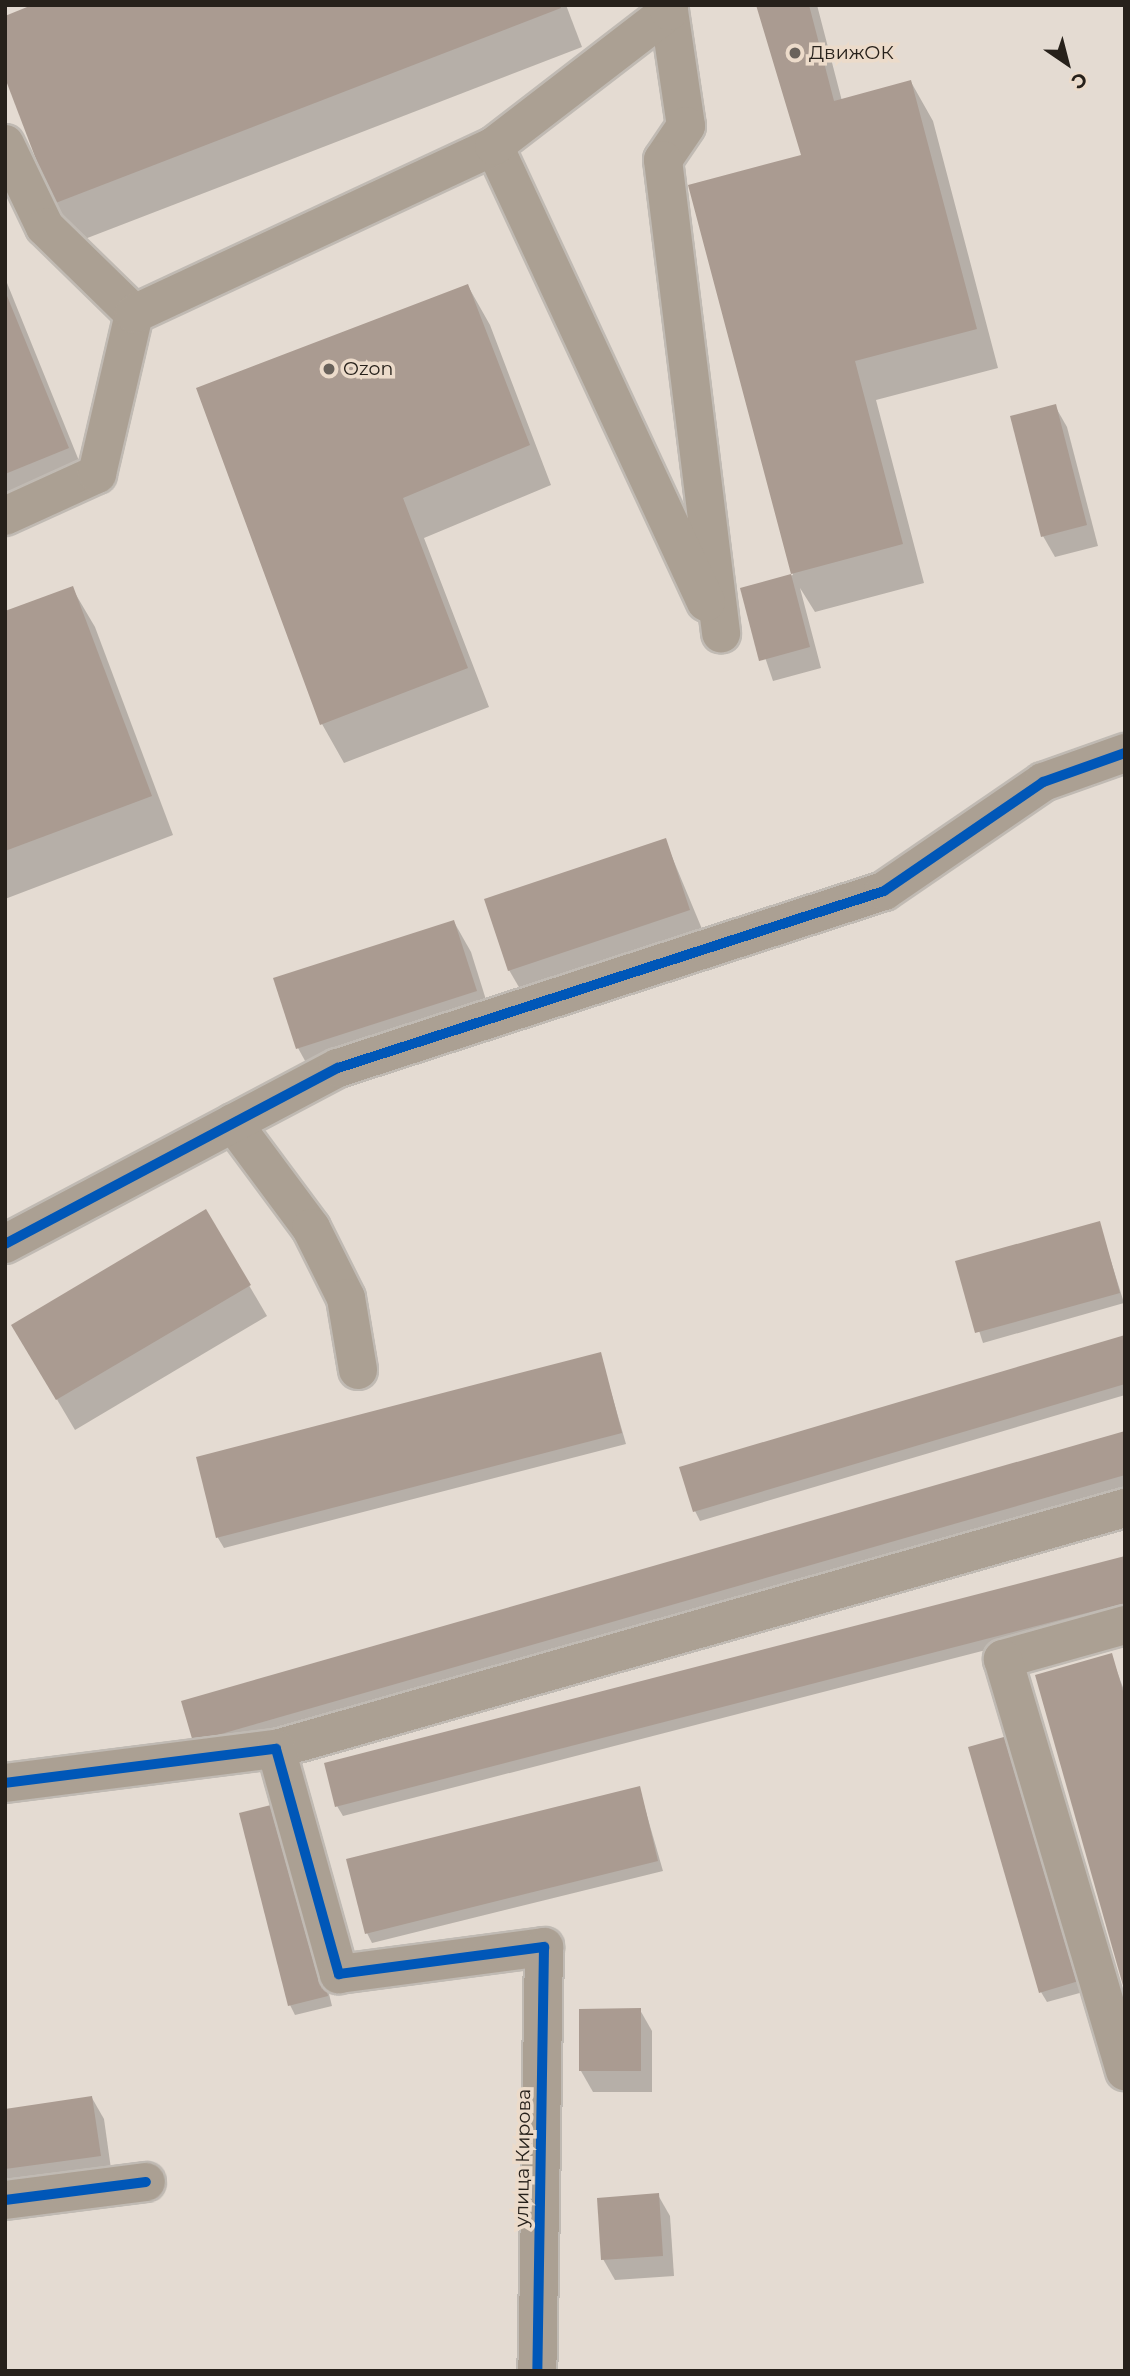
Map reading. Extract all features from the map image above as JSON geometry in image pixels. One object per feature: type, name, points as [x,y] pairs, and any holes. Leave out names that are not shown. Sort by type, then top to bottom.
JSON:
[{"type":"street","points":[[134,314],[494,146],[668,8],[686,126],[663,160],[721,633],[494,146]]},
{"type":"street","points":[[5,144],[45,227],[134,314]]},
{"type":"street","points":[[5,516],[97,474],[134,314]]},
{"type":"street","points":[[5,1244],[338,1068],[884,891],[1043,782],[1125,753]]},
{"type":"street","points":[[233,1124],[311,1228],[346,1298],[358,1370]]},
{"type":"street","points":[[5,1783],[276,1749],[1125,1508]]},
{"type":"street","points":[[1125,1625],[1003,1659],[1125,2071]]},
{"type":"street","name":"улица Кирова","points":[[276,1749],[340,1974],[544,1947],[537,2371]]},
{"type":"street","points":[[5,2200],[146,2182]]},
{"type":"building","points":[[32,5],[560,5],[561,8],[53,204],[5,78],[5,16]]},
{"type":"building","points":[[756,5],[809,5],[834,101],[911,80],[977,329],[855,361],[903,544],[791,574],[688,185],[801,155]]},
{"type":"building","points":[[468,284],[530,445],[403,498],[468,668],[320,725],[196,388]]},
{"type":"building","points":[[5,291],[69,448],[5,474]]},
{"type":"building","points":[[1056,404],[1087,525],[1041,537],[1010,416]]},
{"type":"building","points":[[791,574],[810,647],[759,661],[740,588]]},
{"type":"building","points":[[73,586],[152,796],[5,851],[5,611]]},
{"type":"building","points":[[666,838],[690,910],[508,971],[484,899]]},
{"type":"building","points":[[454,920],[477,991],[296,1049],[273,978]]},
{"type":"building","points":[[206,1209],[251,1285],[56,1400],[11,1325]]},
{"type":"building","points":[[1100,1221],[1120,1293],[975,1333],[955,1261]]},
{"type":"building","points":[[1125,1335],[1125,1384],[693,1512],[679,1467]]},
{"type":"building","points":[[601,1352],[622,1433],[216,1538],[196,1457]]},
{"type":"building","points":[[1125,1431],[1125,1475],[193,1742],[181,1701]]},
{"type":"building","points":[[1125,1556],[1125,1603],[335,1807],[324,1763]]},
{"type":"building","points":[[1112,1653],[1125,1698],[1124,1989],[1035,1675]]},
{"type":"building","points":[[1011,1735],[1082,1980],[1039,1993],[968,1747]]},
{"type":"building","points":[[640,1786],[658,1861],[365,1934],[346,1859]]},
{"type":"building","points":[[279,1803],[328,1996],[288,2006],[239,1813]]},
{"type":"building","points":[[641,2008],[641,2071],[579,2071],[579,2009]]},
{"type":"building","points":[[92,2096],[101,2156],[5,2169],[5,2109]]},
{"type":"building","points":[[659,2193],[663,2256],[601,2260],[597,2198]]},
{"type":"cycle path","points":[[5,1244],[338,1068],[884,891],[1043,782],[1125,753]]},
{"type":"cycle path","points":[[5,1783],[276,1749],[339,1974],[544,1947],[537,2371]]},
{"type":"cycle path","points":[[5,2200],[146,2182]]},
{"type":"place","name":"ДвижОК","points":[[795,53]]},
{"type":"place","name":"Ozon","points":[[329,369]]}]
